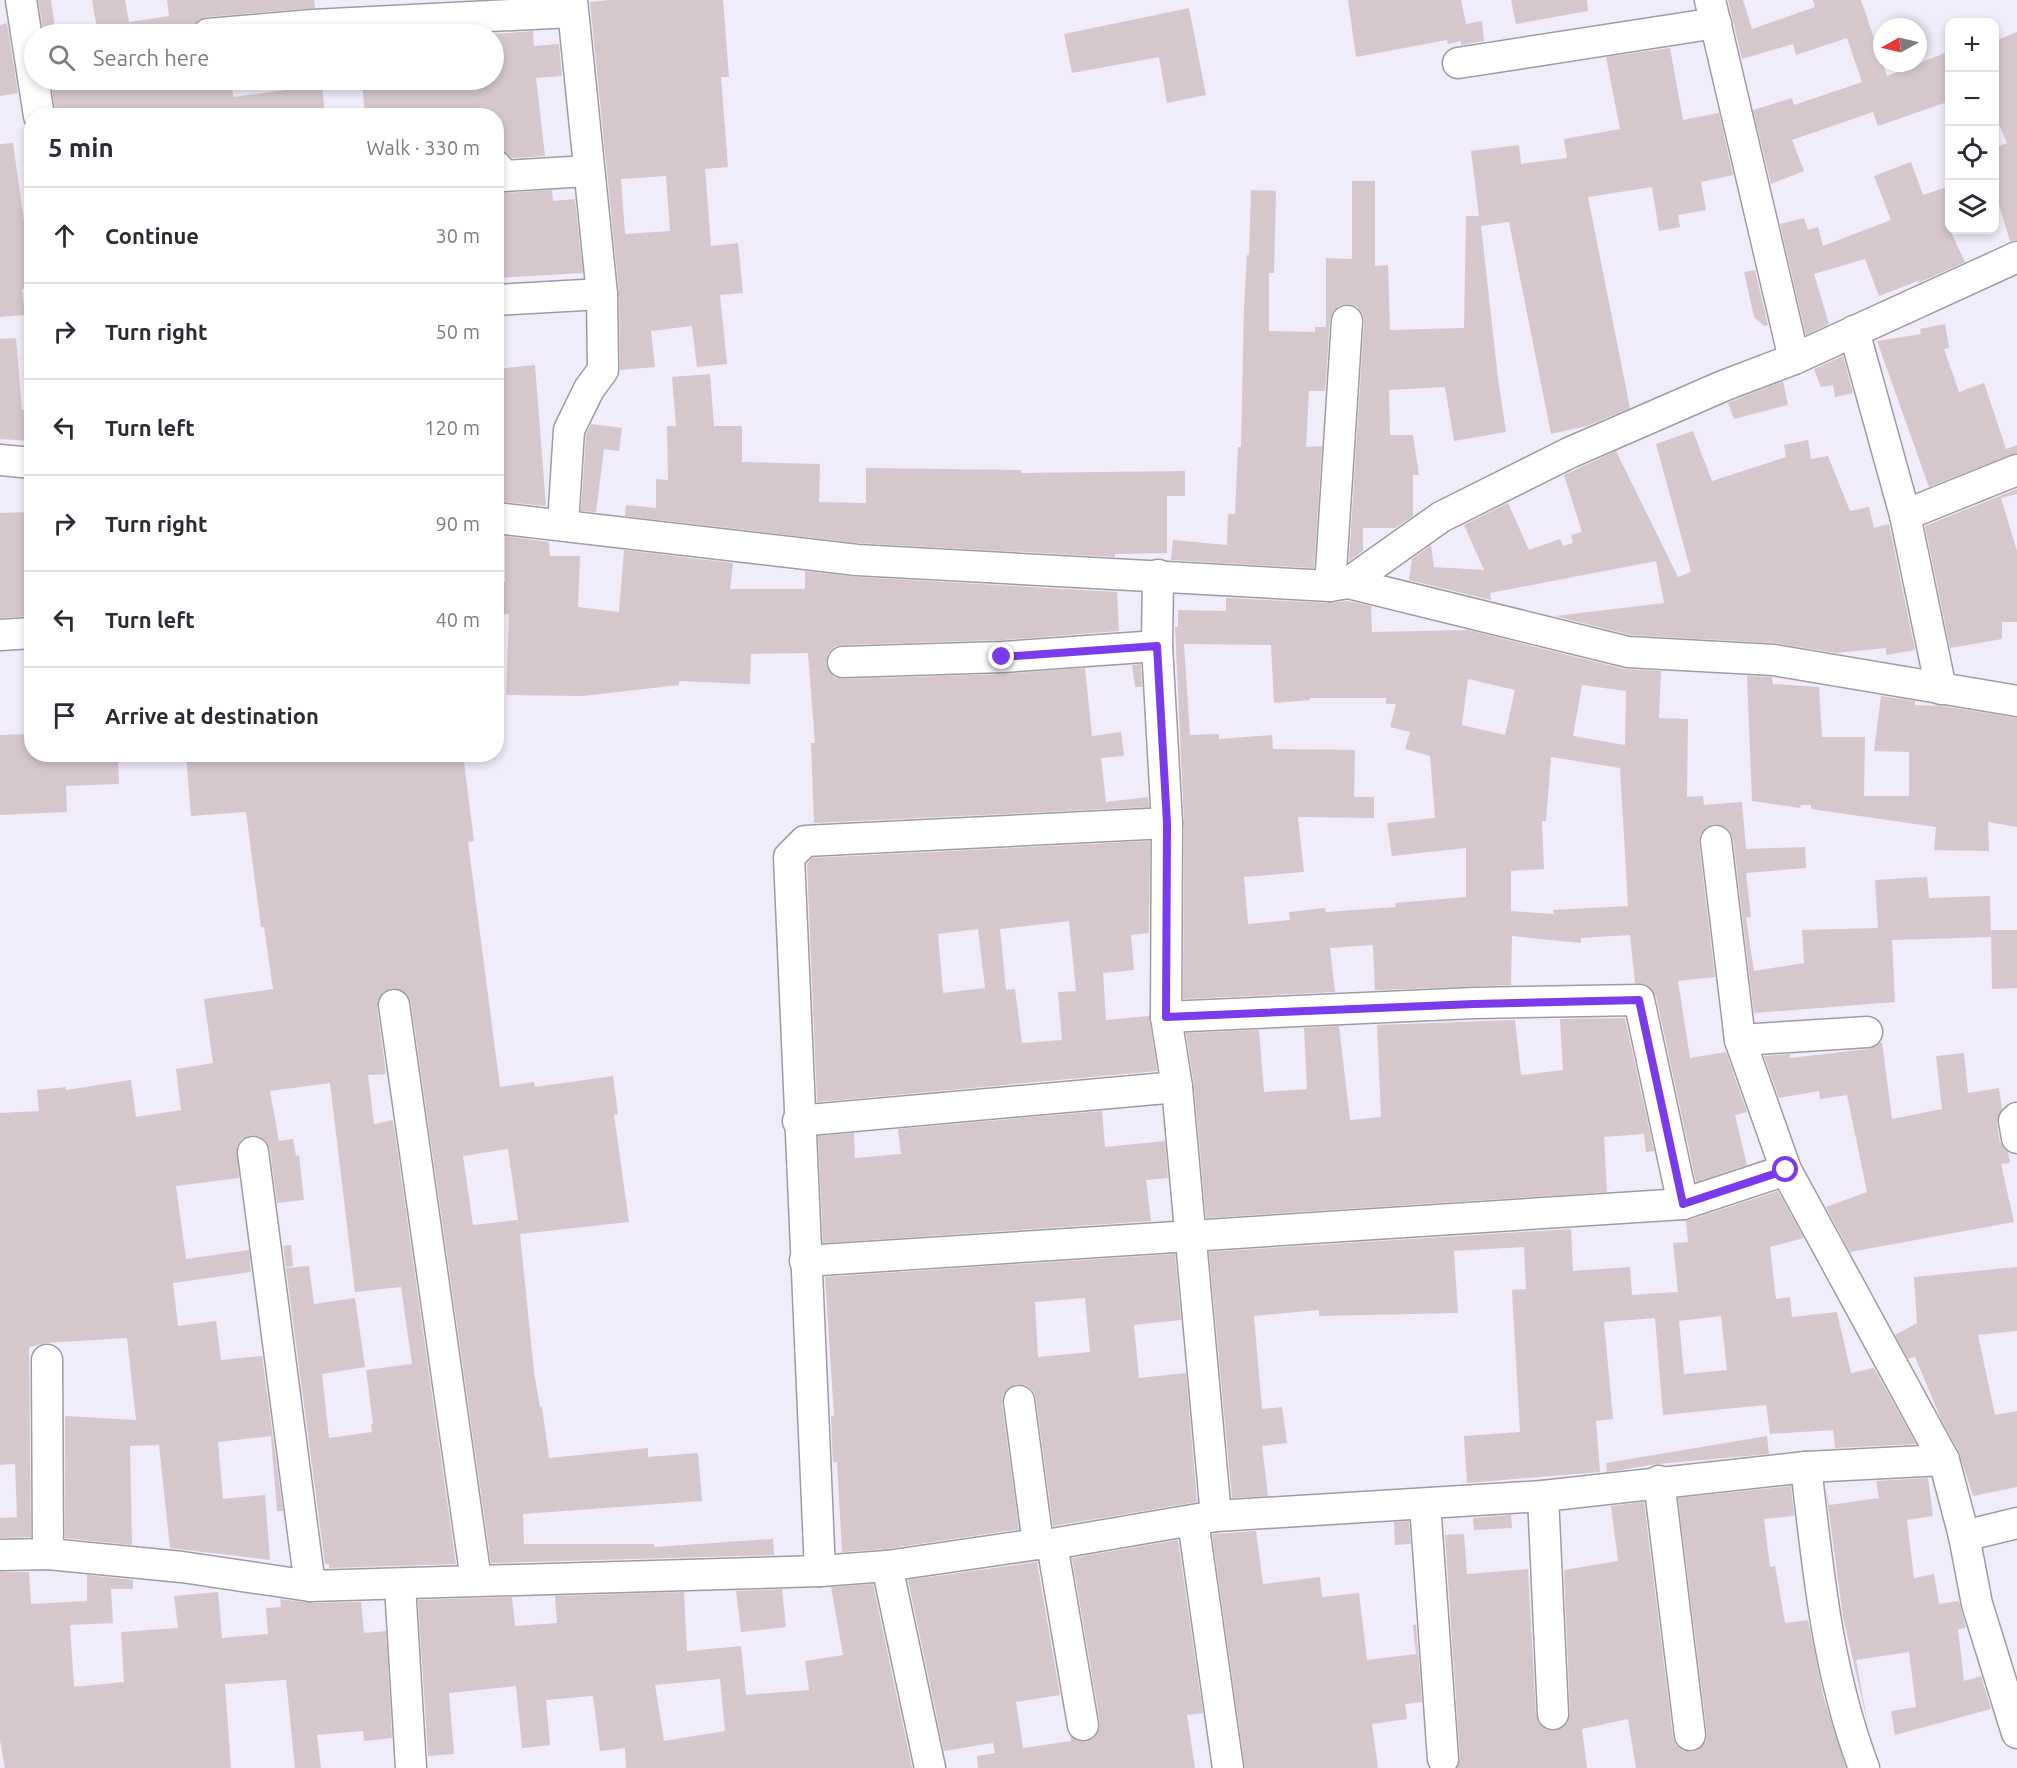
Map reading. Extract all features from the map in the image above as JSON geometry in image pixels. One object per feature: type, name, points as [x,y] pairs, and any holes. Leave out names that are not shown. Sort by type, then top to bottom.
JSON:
[{"type":"street","points":[[21,0],[25,24]]},
{"type":"street","points":[[318,24],[481,0]]},
{"type":"street","points":[[418,8],[572,6],[587,171],[602,294],[603,370],[589,389],[569,430],[563,524]]},
{"type":"street","points":[[1458,63],[1713,11],[1794,359]]},
{"type":"street","points":[[35,90],[38,108]]},
{"type":"street","points":[[504,175],[587,171]]},
{"type":"street","points":[[1339,584],[1441,517],[1569,453],[1723,386],[1794,359],[2017,257]]},
{"type":"street","points":[[504,300],[602,294]]},
{"type":"street","points":[[1339,584],[1347,321]]},
{"type":"street","points":[[1854,331],[1905,514],[1941,689]]},
{"type":"street","points":[[0,460],[24,462]]},
{"type":"street","points":[[1905,514],[2017,470]]},
{"type":"street","points":[[504,519],[856,560],[1339,584],[1628,652],[1774,660],[2017,701]]},
{"type":"street","points":[[1158,575],[1157,646],[1167,823],[1166,1017],[1177,1087],[1189,1238],[1204,1519],[1228,1768]]},
{"type":"street","points":[[0,635],[24,634]]},
{"type":"street","points":[[843,662],[1002,657],[1157,646]]},
{"type":"street","points":[[820,1570],[798,1121],[789,857],[805,841],[1167,823]]},
{"type":"street","points":[[1716,841],[1740,1040],[1786,1170],[1944,1460],[1964,1536],[1977,1604],[2017,1733]]},
{"type":"street","points":[[1166,1017],[1474,1004],[1639,1000],[1683,1204]]},
{"type":"street","points":[[394,1005],[476,1580]]},
{"type":"street","points":[[1740,1040],[1867,1032]]},
{"type":"street","points":[[798,1121],[1177,1087]]},
{"type":"street","points":[[2017,1118],[2014,1121],[2017,1138]]},
{"type":"street","points":[[253,1152],[309,1586]]},
{"type":"street","points":[[805,1261],[1003,1247],[1189,1238],[1683,1204],[1786,1170]]},
{"type":"street","points":[[47,1360],[48,1554]]},
{"type":"street","points":[[1018,1401],[1083,1725]]},
{"type":"street","points":[[0,1555],[48,1554],[182,1567],[309,1586],[400,1585],[476,1580],[820,1570],[887,1566],[1204,1519],[1543,1496],[1659,1481],[1806,1467],[1944,1460]]},
{"type":"street","points":[[1806,1467],[1823,1618],[1849,1726],[1864,1768]]},
{"type":"street","points":[[1659,1481],[1690,1735]]},
{"type":"street","points":[[1543,1496],[1553,1714]]},
{"type":"street","points":[[1425,1504],[1443,1759]]},
{"type":"street","points":[[1964,1536],[2017,1523]]},
{"type":"street","points":[[887,1566],[930,1768]]},
{"type":"street","points":[[400,1585],[411,1768]]},
{"type":"building","points":[[38,0],[51,0],[55,24],[42,24]]},
{"type":"building","points":[[92,0],[125,0],[129,22],[169,16],[167,0],[314,0],[315,8],[206,17],[198,20],[196,24],[96,24]]},
{"type":"building","points":[[723,0],[729,77],[721,77],[728,167],[705,169],[711,246],[738,243],[743,293],[720,295],[727,364],[697,367],[692,326],[651,331],[655,367],[620,370],[619,292],[590,2]],"holes":[[[666,176],[670,231],[625,234],[621,179]]]},
{"type":"building","points":[[1348,0],[1461,0],[1466,24],[1482,21],[1484,41],[1461,45],[1461,41],[1448,44],[1447,40],[1356,57]]},
{"type":"building","points":[[1511,0],[1587,0],[1588,11],[1516,24]]},
{"type":"building","points":[[1728,0],[1743,0],[1752,29],[1815,7],[1813,0],[1861,0],[1873,35],[1873,72],[1886,72],[1887,76],[1897,72],[1927,72],[1927,60],[1945,53],[1945,103],[1878,126],[1873,112],[1792,140],[1804,171],[1771,184],[1753,110],[1792,98],[1794,105],[1862,82],[1847,38],[1796,55],[1793,44],[1742,59]]},
{"type":"building","points":[[1189,8],[1206,95],[1167,103],[1159,57],[1072,73],[1064,34]]},
{"type":"building","points":[[7,23],[18,93],[0,96],[0,25]]},
{"type":"building","points":[[533,31],[534,46],[559,44],[562,76],[536,78],[545,156],[512,158],[504,152],[504,108],[364,108],[363,90],[504,90],[504,33]]},
{"type":"building","points":[[2017,32],[2017,240],[2010,241],[1999,205],[1999,146],[2007,143],[1999,124],[1999,39]]},
{"type":"building","points":[[1670,48],[1683,120],[1719,113],[1733,175],[1701,182],[1706,210],[1678,215],[1680,227],[1659,231],[1652,187],[1588,197],[1630,408],[1587,426],[1551,434],[1509,222],[1481,226],[1506,432],[1454,441],[1445,387],[1389,390],[1390,435],[1413,435],[1419,475],[1413,475],[1413,516],[1395,528],[1363,528],[1363,551],[1349,561],[1364,322],[1363,314],[1357,307],[1349,304],[1340,305],[1333,311],[1330,320],[1325,391],[1309,391],[1306,447],[1322,446],[1314,568],[1171,560],[1173,540],[1227,545],[1228,514],[1235,514],[1238,447],[1241,447],[1244,306],[1247,255],[1249,255],[1251,190],[1276,191],[1274,273],[1269,273],[1269,331],[1315,332],[1315,327],[1326,327],[1326,258],[1352,259],[1352,181],[1375,181],[1375,266],[1388,265],[1390,330],[1464,328],[1466,216],[1479,216],[1471,151],[1519,145],[1521,164],[1567,158],[1564,139],[1620,129],[1606,57]]},
{"type":"building","points":[[52,90],[233,90],[233,97],[285,90],[322,90],[324,108],[55,108]]},
{"type":"building","points":[[13,143],[24,221],[24,289],[22,289],[24,315],[0,317],[0,144]]},
{"type":"building","points":[[1911,162],[1923,195],[1945,188],[1945,234],[1952,234],[1965,262],[1918,283],[1918,281],[1879,296],[1865,259],[1814,274],[1829,324],[1806,335],[1780,224],[1804,218],[1808,230],[1818,227],[1823,246],[1891,220],[1874,176]]},
{"type":"building","points":[[552,190],[553,201],[575,199],[583,273],[504,278],[504,193]]},
{"type":"building","points":[[1755,270],[1768,325],[1764,326],[1754,317],[1744,272]]},
{"type":"building","points":[[1945,324],[1949,348],[1944,349],[1959,392],[1984,383],[2006,449],[2017,445],[2017,453],[1929,487],[1877,341],[1921,334],[1920,329]]},
{"type":"building","points":[[16,338],[22,410],[24,410],[24,440],[0,439],[0,339]]},
{"type":"building","points":[[1843,356],[1853,393],[1835,397],[1833,385],[1821,387],[1814,369]]},
{"type":"building","points":[[535,365],[546,506],[504,502],[504,368]]},
{"type":"building","points":[[710,374],[714,426],[742,426],[742,462],[820,464],[819,502],[866,503],[866,468],[1021,470],[1021,473],[1185,471],[1185,496],[1167,496],[1167,553],[1115,554],[1115,557],[858,543],[625,516],[626,505],[656,508],[656,479],[668,480],[667,426],[676,426],[672,377]]},
{"type":"building","points":[[1783,381],[1788,405],[1734,419],[1728,403]]},
{"type":"building","points":[[591,424],[622,428],[619,451],[604,449],[596,512],[581,511],[586,435]]},
{"type":"building","points":[[1693,431],[1712,481],[1786,457],[1784,445],[1808,440],[1811,459],[1828,456],[1850,511],[1869,507],[1874,528],[1889,524],[1915,650],[1886,655],[1886,648],[1836,653],[1775,643],[1631,635],[1555,616],[1664,603],[1656,561],[1490,593],[1491,600],[1409,580],[1412,559],[1431,545],[1434,567],[1484,570],[1464,525],[1508,503],[1529,550],[1560,539],[1563,546],[1573,543],[1571,535],[1582,532],[1564,475],[1616,451],[1678,577],[1691,572],[1656,444]]},
{"type":"building","points":[[2017,489],[2017,494],[2001,498],[2017,551],[2017,622],[2002,622],[2002,639],[1950,648],[1925,526]]},
{"type":"building","points":[[24,512],[24,616],[0,618],[0,513]]},
{"type":"building","points":[[505,536],[549,542],[550,556],[580,556],[578,607],[619,612],[624,550],[733,563],[730,589],[805,589],[805,571],[856,577],[1117,592],[1119,631],[1002,640],[842,645],[834,647],[828,653],[826,663],[834,677],[844,679],[1004,674],[1085,668],[1092,736],[1121,732],[1124,756],[1101,758],[1106,802],[1148,797],[1149,807],[814,823],[811,743],[815,743],[808,653],[751,654],[750,684],[679,681],[679,685],[582,696],[506,695],[509,614],[504,614]]},
{"type":"building","points":[[1226,598],[1329,603],[1347,601],[1371,606],[1372,632],[1468,630],[1624,669],[1661,671],[1659,718],[1688,719],[1687,797],[1703,796],[1704,805],[1742,802],[1746,849],[1805,847],[1806,868],[1746,873],[1751,917],[1746,918],[1754,971],[1804,963],[1802,930],[1878,928],[1875,880],[1927,877],[1929,898],[1990,896],[1991,937],[1892,940],[1895,1002],[1754,1013],[1733,838],[1729,830],[1722,825],[1713,824],[1705,828],[1700,835],[1699,843],[1715,977],[1678,981],[1690,1058],[1726,1052],[1747,1112],[1735,1115],[1747,1165],[1696,1182],[1656,996],[1647,985],[1635,983],[1630,935],[1581,938],[1581,943],[1512,936],[1511,985],[1375,990],[1373,945],[1330,948],[1335,992],[1183,999],[1184,822],[1175,627],[1178,627],[1178,610],[1226,611]],"holes":[[[1184,644],[1271,645],[1274,703],[1310,700],[1310,698],[1386,698],[1386,704],[1396,704],[1390,727],[1410,732],[1405,749],[1430,756],[1435,818],[1387,823],[1392,856],[1466,848],[1466,897],[1395,903],[1396,907],[1326,912],[1325,908],[1289,912],[1290,920],[1248,924],[1244,877],[1304,872],[1298,817],[1374,818],[1374,797],[1354,797],[1355,750],[1273,749],[1272,735],[1219,739],[1219,734],[1190,735]],[[1468,679],[1515,690],[1505,735],[1462,725]],[[1582,685],[1626,691],[1625,745],[1573,736]],[[1551,757],[1620,768],[1628,906],[1553,910],[1554,914],[1511,911],[1511,871],[1544,869],[1542,821],[1546,821]]]},
{"type":"building","points":[[1141,664],[1142,687],[1135,687],[1132,665]]},
{"type":"building","points":[[1747,676],[1772,677],[1773,684],[1819,687],[1822,737],[1865,737],[1864,796],[1909,796],[1909,752],[1874,751],[1881,696],[1915,701],[1915,705],[1942,706],[2017,718],[2017,827],[1988,822],[1989,851],[1934,850],[1936,827],[1811,809],[1811,805],[1801,805],[1800,808],[1752,801]]},
{"type":"building","points":[[24,734],[24,762],[118,762],[119,784],[66,786],[67,812],[0,815],[0,735]]},
{"type":"building","points":[[187,762],[464,762],[474,841],[468,842],[500,1087],[534,1082],[535,1087],[613,1076],[618,1114],[614,1115],[629,1222],[520,1234],[534,1372],[540,1407],[542,1407],[549,1458],[648,1448],[648,1457],[698,1453],[702,1501],[523,1514],[524,1544],[654,1544],[654,1547],[773,1539],[774,1555],[491,1563],[411,1003],[407,994],[392,988],[383,992],[377,1007],[386,1074],[368,1075],[374,1124],[393,1120],[456,1564],[329,1568],[329,1564],[325,1564],[286,1268],[309,1266],[314,1304],[355,1298],[365,1367],[322,1374],[329,1438],[372,1432],[366,1370],[412,1364],[401,1287],[355,1292],[330,1083],[270,1091],[279,1141],[293,1139],[296,1156],[299,1155],[304,1200],[277,1203],[270,1149],[260,1136],[251,1135],[242,1139],[237,1146],[239,1178],[176,1186],[186,1259],[249,1250],[251,1272],[173,1283],[178,1326],[216,1321],[221,1360],[262,1356],[283,1511],[277,1511],[271,1436],[218,1442],[223,1499],[265,1495],[270,1560],[170,1548],[159,1445],[130,1446],[132,1545],[65,1538],[65,1416],[136,1420],[127,1338],[46,1343],[29,1347],[31,1537],[0,1538],[0,1518],[17,1517],[15,1464],[0,1465],[0,1113],[39,1111],[37,1090],[66,1087],[66,1090],[131,1080],[136,1117],[181,1110],[176,1069],[213,1063],[204,999],[273,989],[264,927],[261,927],[246,812],[191,816]],"holes":[[[508,1149],[518,1220],[473,1225],[463,1156]]]},
{"type":"building","points":[[1150,841],[1149,933],[1131,935],[1134,970],[1103,973],[1106,1020],[1149,1016],[1157,1071],[817,1102],[807,864],[812,858]],"holes":[[[1069,921],[1076,991],[1058,992],[1062,1040],[1022,1043],[1015,989],[1006,990],[1000,929]],[[978,929],[985,988],[943,993],[938,934]]]},
{"type":"building","points":[[1991,930],[2017,930],[2017,988],[1992,989]]},
{"type":"building","points":[[1625,1018],[1654,1151],[1646,1152],[1644,1134],[1604,1137],[1607,1192],[1206,1218],[1194,1085],[1186,1033],[1259,1030],[1264,1092],[1307,1089],[1304,1028],[1339,1026],[1350,1120],[1381,1117],[1377,1025],[1515,1020],[1521,1075],[1563,1070],[1560,1019]]},
{"type":"building","points":[[1882,1042],[1892,1119],[1942,1109],[1936,1056],[1964,1053],[1968,1093],[1999,1088],[2002,1109],[1997,1124],[2000,1142],[2008,1152],[2010,1163],[2001,1164],[2014,1222],[1850,1252],[1826,1207],[1867,1192],[1847,1095],[1820,1099],[1819,1091],[1779,1098],[1764,1056],[1790,1054],[1790,1058],[1868,1049]]},
{"type":"building","points":[[1102,1111],[1105,1147],[1165,1141],[1168,1178],[1146,1180],[1151,1221],[823,1243],[818,1136],[854,1133],[855,1158],[901,1154],[898,1129]]},
{"type":"building","points":[[1778,1191],[1804,1238],[1770,1247],[1776,1299],[1790,1297],[1792,1317],[1837,1312],[1851,1373],[1874,1368],[1916,1444],[1835,1448],[1833,1430],[1770,1434],[1766,1405],[1663,1415],[1655,1318],[1604,1322],[1613,1419],[1596,1421],[1600,1472],[1467,1483],[1464,1436],[1520,1432],[1512,1290],[1526,1289],[1524,1247],[1454,1251],[1458,1313],[1319,1316],[1319,1310],[1254,1316],[1262,1409],[1282,1407],[1287,1443],[1262,1446],[1268,1496],[1232,1498],[1209,1252],[1571,1229],[1573,1271],[1630,1267],[1632,1295],[1678,1292],[1673,1243],[1688,1242],[1686,1221]],"holes":[[[1721,1316],[1727,1370],[1684,1374],[1679,1321]]]},
{"type":"building","points":[[291,1245],[293,1266],[286,1267],[283,1246]]},
{"type":"building","points":[[1175,1254],[1181,1320],[1134,1325],[1139,1378],[1186,1373],[1197,1502],[1053,1526],[1036,1399],[1033,1391],[1026,1385],[1016,1384],[1003,1394],[1002,1403],[1019,1529],[885,1549],[842,1552],[837,1462],[833,1463],[831,1416],[834,1416],[825,1277]],"holes":[[[1085,1298],[1090,1352],[1038,1357],[1035,1302]]]},
{"type":"building","points":[[2017,1267],[2017,1331],[1978,1335],[1995,1415],[2017,1411],[2017,1487],[1973,1496],[1959,1452],[1941,1419],[1915,1357],[1908,1359],[1895,1335],[1917,1323],[1914,1277]]},
{"type":"building","points":[[1767,1436],[1769,1454],[1658,1464],[1607,1472],[1606,1463]]},
{"type":"building","points":[[1928,1478],[1933,1516],[1907,1520],[1914,1578],[1934,1574],[1939,1604],[1959,1601],[1966,1628],[1958,1629],[1964,1681],[1981,1676],[1991,1709],[1895,1735],[1891,1711],[1916,1707],[1909,1652],[1856,1660],[1868,1725],[1843,1617],[1825,1483],[1829,1505],[1879,1498],[1876,1481]]},
{"type":"building","points":[[1791,1486],[1794,1516],[1764,1519],[1770,1567],[1775,1566],[1785,1623],[1808,1620],[1824,1699],[1846,1768],[1636,1768],[1628,1719],[1582,1729],[1587,1768],[1457,1768],[1460,1758],[1445,1535],[1464,1534],[1467,1574],[1528,1569],[1536,1715],[1545,1729],[1554,1731],[1568,1722],[1570,1713],[1564,1570],[1618,1561],[1611,1506],[1644,1502],[1673,1737],[1676,1745],[1683,1751],[1693,1752],[1706,1742],[1707,1733],[1678,1498]]},
{"type":"building","points":[[1511,1515],[1512,1528],[1474,1530],[1473,1518]]},
{"type":"building","points":[[1409,1521],[1411,1544],[1395,1545],[1394,1522]]},
{"type":"building","points":[[1256,1531],[1263,1584],[1320,1577],[1322,1597],[1359,1593],[1367,1660],[1416,1654],[1413,1625],[1416,1625],[1422,1702],[1405,1704],[1407,1719],[1372,1724],[1378,1768],[1245,1768],[1212,1534]]},
{"type":"building","points":[[1178,1540],[1203,1713],[1187,1715],[1195,1768],[978,1768],[977,1756],[995,1753],[993,1743],[944,1751],[908,1580],[1037,1562],[1060,1695],[1016,1702],[1023,1748],[1071,1741],[1070,1736],[1085,1742],[1094,1738],[1099,1730],[1100,1722],[1072,1558]]},
{"type":"building","points":[[0,1572],[29,1572],[31,1604],[87,1601],[87,1575],[133,1580],[133,1589],[111,1589],[113,1623],[70,1625],[74,1687],[124,1682],[121,1632],[178,1628],[174,1596],[218,1592],[222,1638],[268,1634],[266,1608],[281,1607],[280,1599],[310,1603],[361,1602],[364,1633],[386,1631],[392,1738],[364,1741],[363,1731],[317,1735],[321,1768],[295,1768],[286,1680],[225,1684],[231,1768],[5,1768],[0,1740]]},
{"type":"building","points":[[873,1584],[912,1768],[626,1768],[625,1748],[600,1751],[593,1696],[546,1700],[550,1745],[522,1748],[516,1686],[449,1693],[454,1754],[428,1756],[418,1600],[512,1597],[515,1626],[557,1623],[555,1596],[684,1592],[687,1651],[741,1646],[746,1695],[809,1690],[805,1661],[843,1655],[831,1587]],"holes":[[[720,1679],[725,1731],[664,1741],[655,1685]]]},
{"type":"building","points":[[782,1589],[786,1627],[741,1632],[736,1591]]},
{"type":"route","points":[[1002,657],[1157,646],[1167,823],[1166,1017],[1474,1004],[1639,1000],[1683,1204],[1786,1170]]}]
